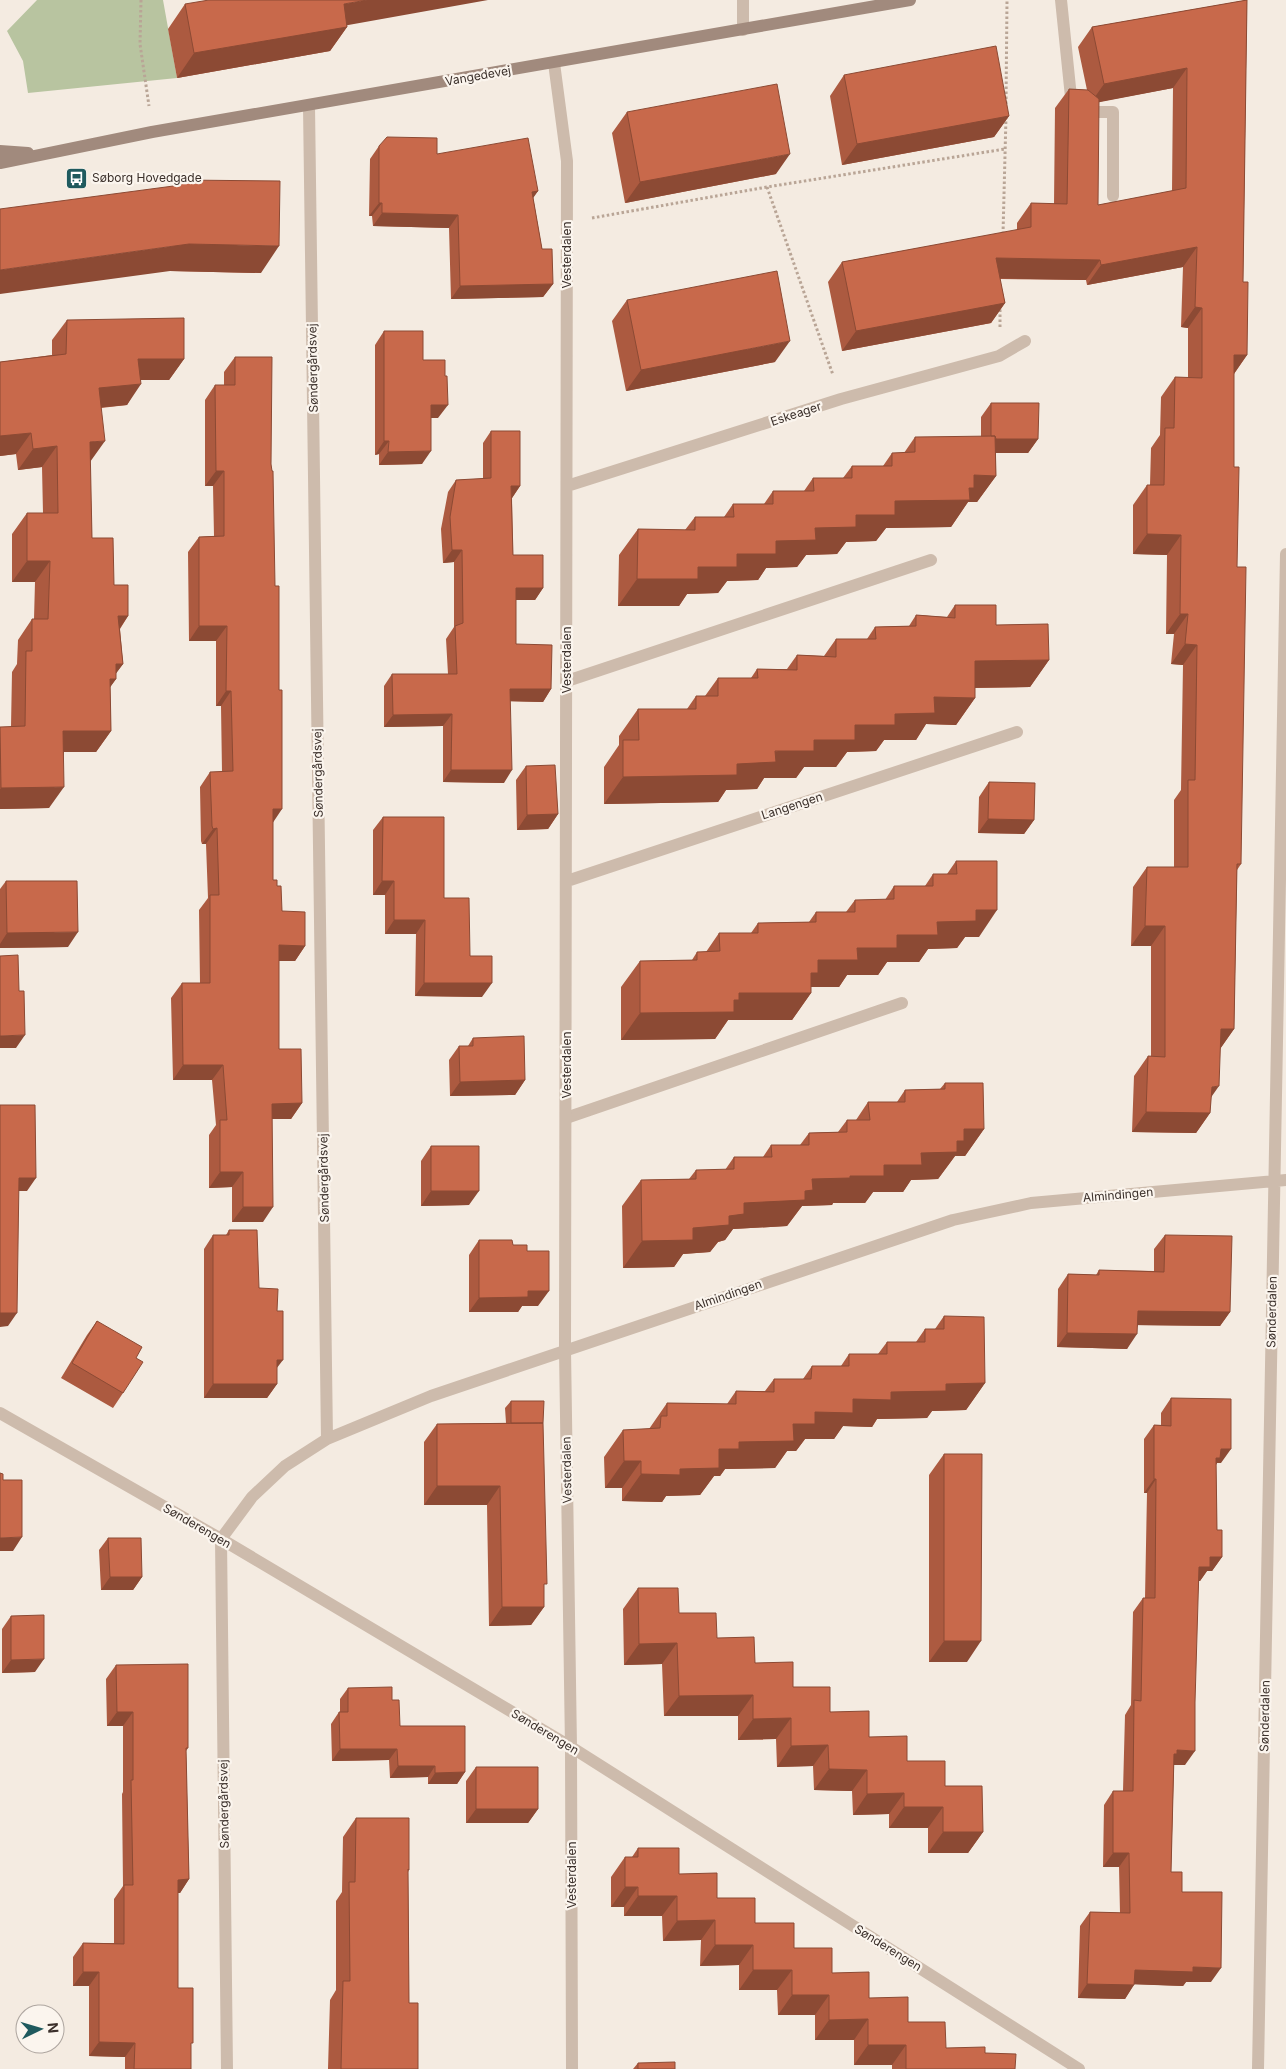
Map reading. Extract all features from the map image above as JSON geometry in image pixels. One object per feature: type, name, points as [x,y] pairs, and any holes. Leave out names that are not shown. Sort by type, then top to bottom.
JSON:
[{"type":"street","points":[[743,30],[744,0]]},
{"type":"street","name":"Vangedevej","points":[[0,163],[152,132],[910,0]]},
{"type":"street","points":[[1061,0],[1071,97],[1087,112],[1113,112],[1113,196]]},
{"type":"street","name":"Vesterdalen","points":[[554,63],[567,161],[566,1350],[571,1747],[572,2069]]},
{"type":"street","name":"Søndergårdsvej","points":[[309,106],[327,1439]]},
{"type":"street","name":"Vangedevej","points":[[0,151],[46,154]]},
{"type":"street","name":"Eskeager","points":[[567,486],[842,399],[999,356],[1025,341]]},
{"type":"street","name":"Sønderdalen","points":[[1258,2069],[1280,1180],[1286,554]]},
{"type":"street","points":[[567,681],[931,560]]},
{"type":"street","name":"Langengen","points":[[567,881],[1017,732]]},
{"type":"street","points":[[566,1118],[902,1003]]},
{"type":"street","name":"Almindingen","points":[[221,1540],[252,1497],[285,1466],[327,1439],[431,1396],[566,1350],[953,1220],[1031,1203],[1280,1180]]},
{"type":"street","name":"Sønderengen","points":[[0,1413],[221,1540],[571,1747],[1079,2069]]},
{"type":"street","name":"Søndergårdsvej","points":[[221,1540],[227,2069]]},
{"type":"path","points":[[141,0],[140,44],[152,132]]},
{"type":"path","points":[[1002,237],[1008,0]]},
{"type":"path","points":[[567,222],[768,186],[1005,148]]},
{"type":"path","points":[[768,186],[842,399]]},
{"type":"path","points":[[999,356],[1001,296]]},
{"type":"green space","points":[[37,0],[163,0],[177,78],[28,93],[23,61],[7,31]]},
{"type":"building","points":[[209,0],[367,0],[344,4],[347,27],[194,53],[185,4]]},
{"type":"building","points":[[1247,0],[1243,282],[1248,282],[1247,355],[1234,355],[1234,467],[1239,467],[1237,567],[1246,567],[1241,864],[1237,864],[1234,1029],[1221,1029],[1219,1086],[1212,1087],[1210,1113],[1146,1112],[1148,1056],[1165,1057],[1165,926],[1145,926],[1147,867],[1188,867],[1188,780],[1195,780],[1197,645],[1185,644],[1188,614],[1180,614],[1181,535],[1147,534],[1147,485],[1164,485],[1165,428],[1174,428],[1175,377],[1202,378],[1202,308],[1195,307],[1197,247],[1101,265],[1100,260],[996,258],[1005,303],[856,331],[842,262],[1031,227],[1031,203],[1067,204],[1069,89],[1088,90],[1099,99],[1098,205],[1186,188],[1187,68],[1104,84],[1092,27]]},
{"type":"building","points":[[996,46],[1009,116],[857,144],[844,75]]},
{"type":"building","points":[[777,84],[790,154],[640,182],[627,112]]},
{"type":"building","points":[[387,137],[437,138],[437,154],[528,138],[538,191],[532,192],[542,249],[552,249],[553,284],[460,286],[458,215],[382,213],[382,203],[379,203],[379,146]]},
{"type":"building","points":[[181,180],[280,181],[279,246],[189,244],[0,270],[0,209],[181,185]]},
{"type":"building","points":[[777,271],[790,341],[641,370],[627,300]]},
{"type":"building","points":[[184,318],[184,359],[138,359],[141,384],[99,388],[105,441],[90,442],[92,538],[113,538],[114,585],[128,585],[128,616],[118,616],[123,664],[116,664],[116,679],[110,679],[111,731],[63,731],[64,787],[1,788],[0,727],[25,726],[26,651],[32,651],[32,619],[48,619],[50,561],[27,561],[27,513],[58,513],[57,446],[33,449],[31,433],[0,436],[0,362],[66,354],[67,320]]},
{"type":"building","points":[[384,331],[423,331],[423,360],[445,360],[448,405],[431,405],[431,451],[388,452],[389,441],[384,441]]},
{"type":"building","points":[[235,357],[272,357],[271,464],[273,471],[275,586],[279,586],[279,690],[282,690],[282,809],[273,809],[273,880],[277,880],[277,886],[281,886],[282,911],[305,912],[305,946],[279,945],[279,1049],[301,1049],[302,1103],[272,1104],[273,1207],[243,1207],[243,1172],[220,1172],[220,1120],[227,1120],[223,1065],[183,1065],[182,983],[210,983],[210,895],[219,895],[217,828],[213,829],[212,826],[210,772],[233,771],[231,691],[226,691],[227,626],[199,626],[199,537],[224,536],[224,471],[216,471],[215,385],[235,385]]},
{"type":"building","points":[[991,403],[1039,403],[1038,439],[996,439],[995,436],[991,436]]},
{"type":"building","points":[[491,431],[520,431],[520,486],[511,486],[513,555],[543,555],[543,588],[516,588],[516,644],[552,645],[551,689],[510,689],[512,770],[451,770],[452,714],[393,715],[392,674],[457,674],[455,626],[463,623],[462,550],[452,550],[450,517],[456,480],[491,478]]},
{"type":"building","points":[[995,436],[996,476],[974,475],[974,488],[969,488],[970,500],[895,501],[895,515],[856,515],[856,527],[815,528],[816,540],[776,541],[776,554],[737,554],[737,567],[698,567],[698,579],[637,579],[638,529],[695,530],[695,517],[734,517],[733,504],[773,504],[773,491],[814,491],[813,478],[852,478],[852,466],[892,466],[892,453],[915,452],[915,437]]},
{"type":"building","points":[[955,605],[996,605],[996,625],[1048,624],[1049,660],[975,661],[975,698],[934,697],[935,713],[895,714],[895,725],[855,725],[855,740],[814,740],[814,751],[775,751],[776,762],[737,764],[737,775],[623,777],[623,740],[639,740],[638,709],[696,709],[696,696],[718,696],[718,678],[758,678],[757,669],[797,670],[797,655],[836,657],[836,639],[876,639],[875,627],[916,626],[916,615],[955,618]]},
{"type":"building","points":[[555,765],[558,814],[527,815],[526,766]]},
{"type":"building","points":[[989,782],[1035,783],[1034,820],[988,819]]},
{"type":"building","points":[[383,817],[444,817],[444,898],[469,898],[470,956],[492,956],[492,983],[424,983],[425,920],[394,920],[394,881],[382,881]]},
{"type":"building","points":[[956,861],[997,861],[997,910],[976,910],[976,921],[937,922],[938,935],[897,935],[897,948],[857,948],[858,960],[818,960],[818,973],[811,973],[811,993],[739,993],[739,1000],[734,1000],[734,1012],[640,1013],[640,961],[697,960],[697,952],[720,951],[719,933],[758,933],[758,923],[816,922],[816,912],[855,912],[855,900],[894,899],[894,886],[933,886],[933,874],[957,874]]},
{"type":"building","points":[[6,881],[77,881],[78,932],[7,933]]},
{"type":"building","points":[[18,955],[19,991],[24,991],[25,1035],[0,1036],[0,956]]},
{"type":"building","points":[[524,1036],[525,1080],[460,1082],[459,1046],[473,1046],[473,1038]]},
{"type":"building","points":[[945,1083],[983,1083],[984,1129],[964,1129],[964,1141],[957,1141],[957,1152],[921,1153],[922,1165],[884,1165],[884,1176],[812,1179],[813,1190],[805,1191],[805,1200],[744,1203],[744,1214],[729,1216],[729,1225],[693,1228],[693,1240],[642,1241],[641,1180],[696,1179],[696,1170],[734,1169],[734,1157],[772,1157],[771,1145],[809,1145],[809,1133],[847,1132],[847,1120],[870,1120],[868,1102],[905,1102],[905,1090],[945,1089]]},
{"type":"building","points":[[0,1105],[35,1105],[36,1178],[19,1178],[17,1313],[0,1313]]},
{"type":"building","points":[[431,1146],[479,1146],[479,1191],[431,1191]]},
{"type":"building","points":[[229,1230],[257,1230],[259,1288],[278,1289],[277,1311],[283,1311],[283,1360],[277,1360],[277,1384],[213,1384],[213,1235],[229,1235]]},
{"type":"building","points":[[1165,1235],[1232,1236],[1230,1312],[1138,1311],[1137,1334],[1067,1333],[1068,1274],[1099,1275],[1099,1270],[1164,1272]]},
{"type":"building","points":[[479,1240],[512,1240],[513,1245],[527,1245],[527,1251],[549,1251],[549,1291],[528,1291],[528,1297],[479,1298]]},
{"type":"building","points":[[944,1316],[984,1317],[985,1383],[946,1384],[946,1391],[891,1392],[891,1400],[853,1399],[853,1413],[815,1412],[815,1424],[793,1424],[794,1441],[739,1442],[739,1449],[719,1449],[719,1468],[680,1469],[680,1475],[641,1474],[641,1461],[624,1461],[623,1430],[660,1428],[661,1416],[667,1416],[667,1403],[736,1404],[736,1391],[774,1392],[774,1379],[811,1379],[812,1366],[849,1366],[849,1354],[887,1354],[887,1342],[925,1342],[925,1329],[944,1329]]},
{"type":"building","points":[[97,1321],[142,1347],[136,1358],[143,1362],[123,1393],[72,1363]]},
{"type":"building","points":[[1171,1398],[1231,1399],[1231,1449],[1221,1449],[1220,1458],[1216,1458],[1217,1530],[1222,1530],[1222,1557],[1210,1557],[1210,1567],[1199,1567],[1195,1751],[1177,1750],[1177,1754],[1174,1754],[1171,1872],[1182,1872],[1182,1892],[1222,1892],[1221,1968],[1193,1967],[1193,1972],[1135,1970],[1134,1985],[1087,1984],[1090,1912],[1130,1913],[1129,1853],[1113,1853],[1113,1791],[1133,1791],[1134,1700],[1141,1701],[1143,1598],[1155,1598],[1156,1479],[1154,1479],[1154,1425],[1171,1426]]},
{"type":"building","points":[[511,1401],[544,1401],[543,1423],[511,1423]]},
{"type":"building","points":[[543,1423],[547,1584],[544,1584],[544,1607],[502,1607],[500,1486],[437,1486],[437,1424]]},
{"type":"building","points":[[944,1454],[982,1454],[981,1641],[944,1641]]},
{"type":"building","points":[[0,1473],[3,1474],[3,1480],[22,1480],[22,1537],[0,1538]]},
{"type":"building","points":[[108,1538],[141,1538],[142,1577],[110,1577]]},
{"type":"building","points":[[638,1588],[678,1588],[679,1613],[716,1613],[717,1638],[754,1637],[755,1663],[793,1662],[793,1687],[830,1687],[830,1712],[869,1711],[869,1737],[907,1736],[907,1761],[945,1761],[945,1786],[982,1786],[983,1832],[943,1832],[943,1807],[904,1807],[904,1793],[867,1794],[867,1770],[829,1769],[828,1745],[791,1746],[791,1718],[753,1719],[753,1695],[679,1696],[677,1643],[639,1644]]},
{"type":"building","points":[[44,1615],[44,1659],[11,1660],[11,1616]]},
{"type":"building","points":[[188,1664],[188,1748],[186,1748],[189,1879],[178,1880],[178,1988],[193,1988],[191,2069],[134,2069],[135,2043],[99,2042],[99,1972],[83,1972],[83,1943],[124,1944],[124,1885],[133,1885],[131,1780],[133,1780],[133,1712],[117,1712],[116,1665]]},
{"type":"building","points":[[392,1687],[392,1700],[399,1700],[400,1726],[465,1726],[465,1772],[435,1773],[435,1766],[398,1766],[397,1749],[340,1749],[339,1712],[348,1712],[348,1688]]},
{"type":"building","points":[[476,1767],[538,1767],[538,1809],[476,1809]]},
{"type":"building","points":[[356,1818],[409,1818],[409,2003],[418,2003],[418,2069],[341,2069],[343,1981],[350,1981],[349,1882],[355,1882]]},
{"type":"building","points":[[638,1848],[679,1848],[679,1874],[717,1873],[717,1898],[755,1898],[755,1923],[794,1923],[794,1948],[832,1948],[832,1973],[869,1972],[869,1998],[908,1997],[908,2022],[945,2022],[946,2048],[985,2047],[985,2053],[1016,2054],[1015,2069],[906,2069],[906,2045],[868,2045],[868,2019],[829,2020],[829,1995],[792,1995],[792,1970],[753,1970],[753,1945],[715,1945],[715,1920],[677,1921],[677,1896],[638,1896],[638,1887],[625,1887],[625,1857],[638,1857]]},
{"type":"building","points":[[675,2062],[675,2069],[638,2069],[638,2063]]},
{"type":"place","name":"Søborg Hovedgade","points":[[76,178]]}]
